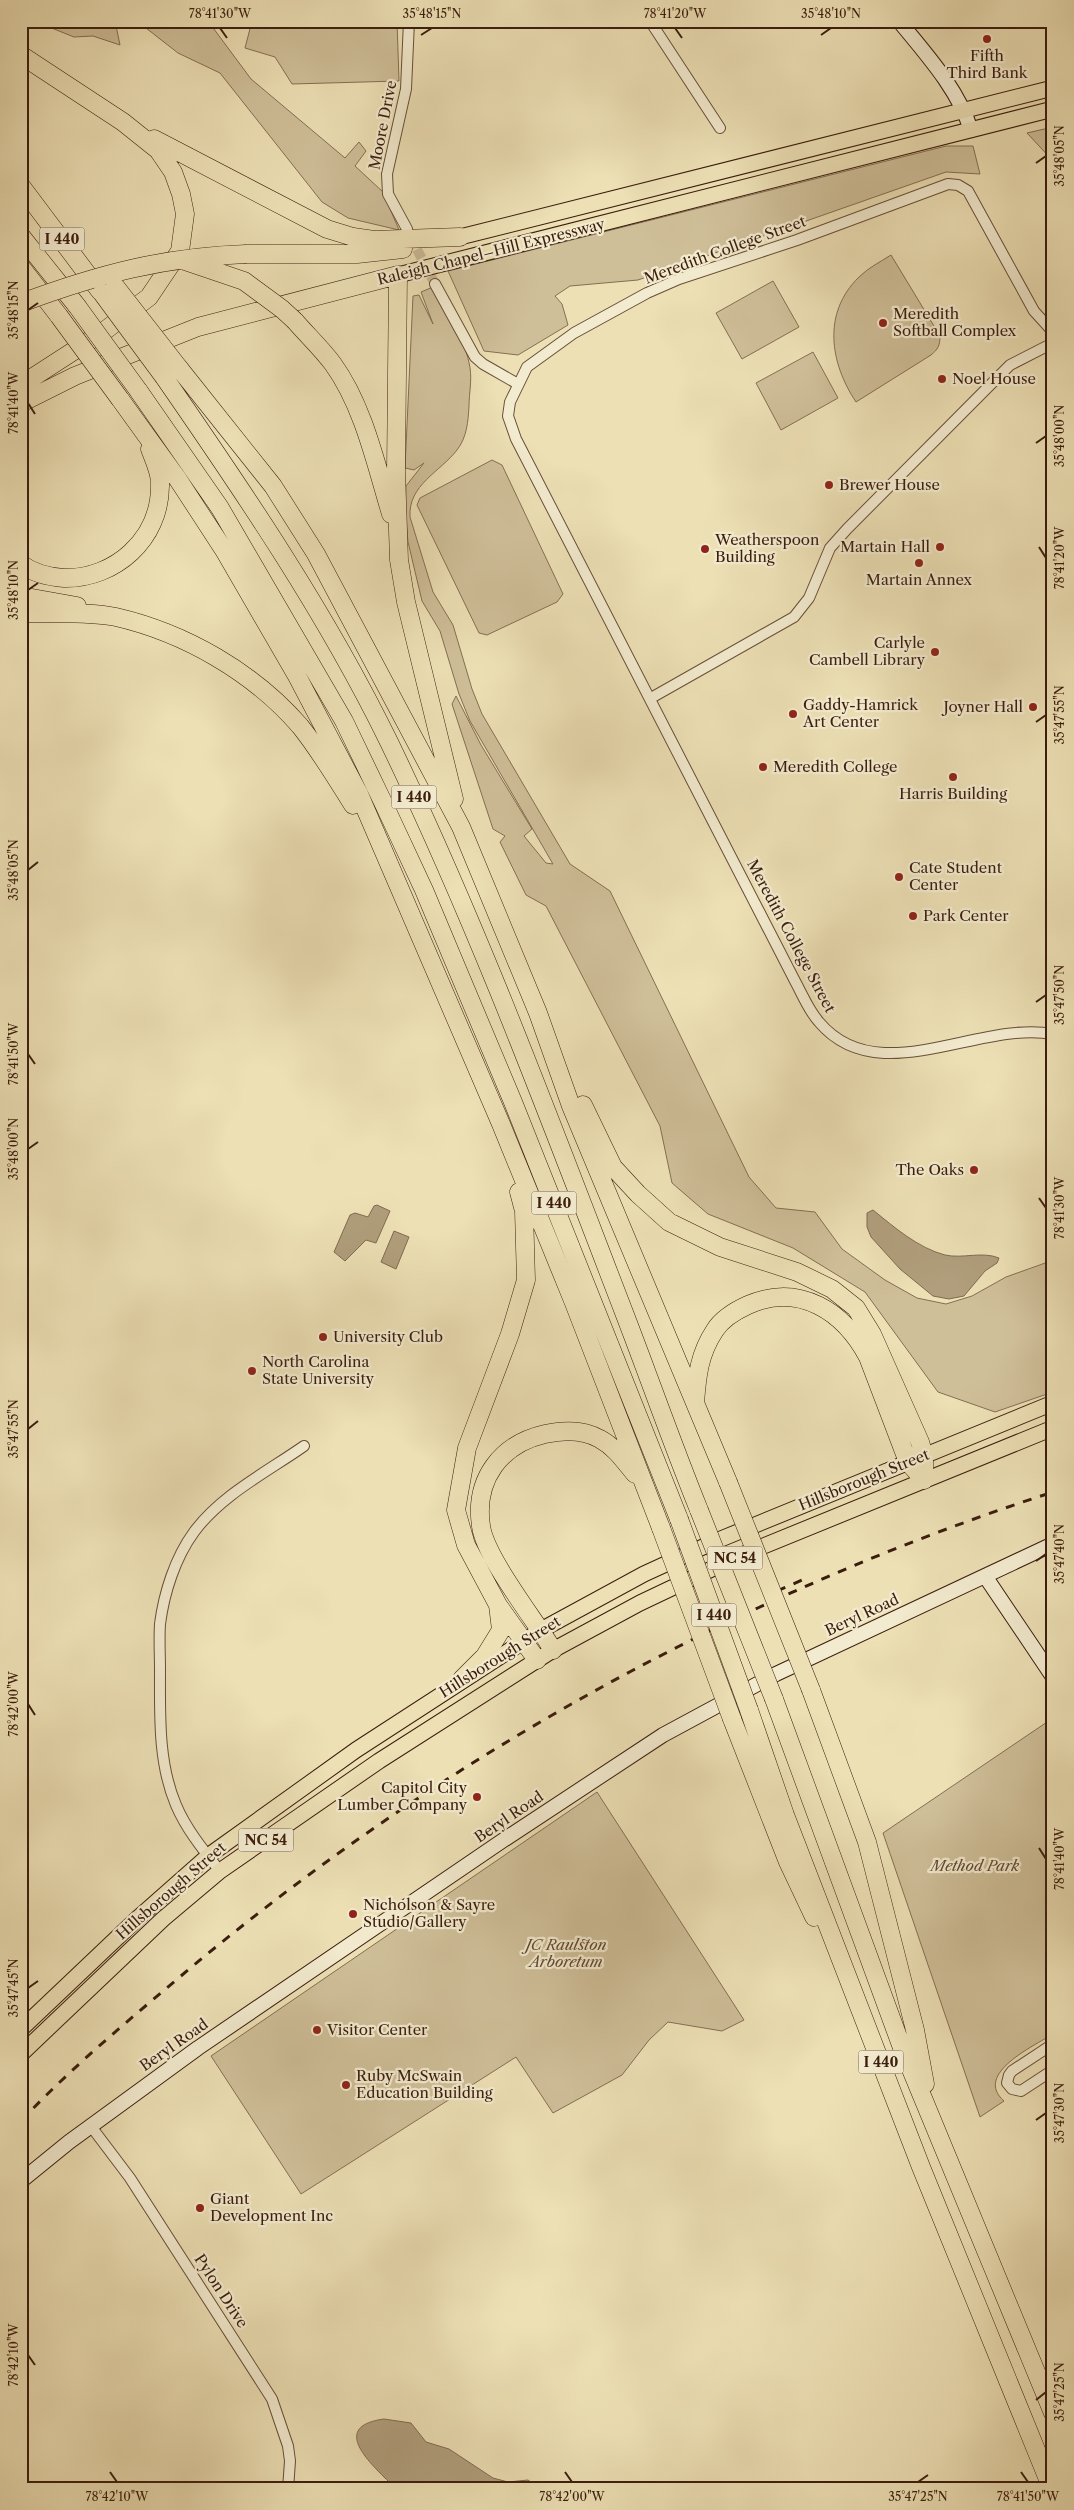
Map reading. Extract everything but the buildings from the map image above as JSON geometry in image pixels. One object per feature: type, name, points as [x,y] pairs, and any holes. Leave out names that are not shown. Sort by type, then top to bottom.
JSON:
[{"type":"highway","points":[[21,55],[123,122],[202,166],[326,229],[353,237],[374,240],[460,237]]},
{"type":"highway","points":[[21,385],[130,313],[149,297],[180,252],[185,214],[182,194],[173,172],[158,150],[123,122]]},
{"type":"highway","name":"I 440","points":[[21,186],[69,247],[108,290],[171,372],[282,552],[349,666],[388,741],[476,938],[592,1229],[699,1510],[774,1699],[884,2001],[931,2120],[1053,2412]]},
{"type":"highway","name":"I 440","points":[[21,236],[77,306],[220,508],[344,721],[424,890],[513,1102],[678,1520],[749,1710],[785,1815],[921,2167],[1052,2489]]},
{"type":"highway","name":"Raleigh Chapel–Hill Expressway","points":[[21,304],[111,272],[180,259],[246,254],[357,254],[386,252],[460,237]]},
{"type":"highway","points":[[180,259],[244,282],[282,308],[333,365],[349,392],[368,441],[397,534]]},
{"type":"highway","points":[[21,267],[177,478],[263,616],[336,747],[359,794],[501,1124],[645,1486],[732,1719],[788,1862],[861,2010]]},
{"type":"highway","points":[[398,275],[397,534],[406,602],[461,827]]},
{"type":"highway","name":"Raleigh Chapel–Hill Expressway","points":[[21,403],[75,376],[198,327],[398,275]]},
{"type":"highway","points":[[171,372],[273,486],[316,554],[461,827],[538,1013],[571,1106],[728,1482],[811,1690],[867,1842],[916,2030],[931,2120]]},
{"type":"highway","points":[[21,414],[75,376]]},
{"type":"highway","points":[[21,564],[51,577],[80,578],[106,571],[128,556],[143,540],[154,516],[161,485],[150,450],[131,414]]},
{"type":"highway","points":[[21,596],[84,608],[163,631],[227,663],[299,725],[323,756],[384,854]]},
{"type":"highway","points":[[21,613],[115,617]]},
{"type":"highway","points":[[538,1013],[613,1166],[649,1205],[669,1222],[684,1231],[720,1247],[797,1272],[832,1289],[856,1308],[872,1334],[910,1418],[916,1459]]},
{"type":"highway","points":[[501,1124],[524,1211],[526,1280],[510,1334],[467,1448],[456,1510],[466,1545],[498,1605],[537,1660]]},
{"type":"highway","points":[[695,1406],[698,1366],[715,1329],[720,1324],[740,1309],[775,1297],[809,1300],[840,1320],[860,1342],[916,1459],[924,1480]]},
{"type":"highway","points":[[553,1650],[495,1560],[481,1527],[480,1500],[492,1468],[507,1450],[526,1438],[566,1429],[600,1439],[617,1453],[645,1486]]},
{"type":"highway","points":[[462,1680],[485,1656],[501,1630],[498,1605]]},
{"type":"main road","name":"Raleigh Chapel–Hill Expressway","points":[[460,237],[1053,88]]},
{"type":"main road","name":"Raleigh Chapel–Hill Expressway","points":[[398,275],[1053,109]]},
{"type":"main road","name":"Hillsborough Street","points":[[21,2030],[139,1917],[208,1856],[356,1750],[541,1630],[644,1574],[697,1549],[1053,1403]]},
{"type":"main road","name":"Hillsborough Street","points":[[21,2054],[164,1919],[220,1871],[378,1761],[553,1650],[640,1603],[739,1556],[1053,1428]]},
{"type":"street","name":"Moore Drive","points":[[407,229],[388,194],[388,174],[406,89],[409,21]]},
{"type":"street","points":[[650,21],[720,128]]},
{"type":"street","points":[[899,21],[920,46],[964,111],[971,130]]},
{"type":"street","name":"Meredith College Street","points":[[1053,332],[1034,311],[968,191],[958,185],[948,184],[797,240],[679,279],[647,293],[574,333],[526,367],[510,402],[508,416],[516,439],[651,698],[811,1013],[828,1032],[859,1050],[893,1054],[1009,1033],[1053,1034]]},
{"type":"street","points":[[435,284],[478,361],[518,384]]},
{"type":"street","points":[[651,698],[794,617],[809,598],[830,548],[847,529],[1010,365],[1053,343]]},
{"type":"street","points":[[220,1871],[208,1856],[176,1805],[165,1762],[160,1730],[160,1624],[175,1566],[194,1533],[212,1512],[237,1492],[304,1446]]},
{"type":"street","name":"Beryl Road","points":[[21,2181],[90,2126],[263,2002],[649,1744],[776,1674],[1053,1544]]},
{"type":"street","points":[[985,1576],[1053,1677]]},
{"type":"street","points":[[1053,2044],[1012,2071],[1008,2075],[1007,2083],[1012,2089],[1021,2091],[1053,2070]]},
{"type":"street","name":"Pylon Drive","points":[[90,2126],[130,2178],[272,2399],[288,2446],[290,2460],[288,2489]]},
{"type":"green space","points":[[34,21],[115,21],[120,45],[93,36],[74,37]]},
{"type":"green space","points":[[137,21],[208,21],[251,79],[345,158],[359,142],[366,151],[355,166],[383,192],[399,230],[348,218],[322,202],[220,73],[178,53]]},
{"type":"green space","points":[[252,21],[397,21],[399,81],[292,84],[275,57],[245,48]]},
{"type":"green space","points":[[1053,127],[1053,161],[1027,133]]},
{"type":"green space","points":[[946,146],[973,146],[980,174],[946,172],[638,280],[570,286],[555,296],[562,304],[568,325],[518,355],[484,351],[448,271]]},
{"type":"green space","name":"Meredith Softball Complex","points":[[891,255],[940,336],[939,345],[931,355],[856,402],[840,371],[834,338],[835,322],[839,306],[847,291],[870,268]]},
{"type":"green space","points":[[773,281],[799,327],[742,359],[716,313]]},
{"type":"green space","points":[[433,287],[455,326],[468,358],[471,377],[468,418],[465,435],[457,450],[426,480],[414,496],[410,517],[433,592],[453,625],[472,689],[482,714],[570,864],[610,891],[749,1177],[776,1208],[815,1212],[842,1249],[885,1280],[917,1298],[946,1304],[972,1296],[1006,1277],[1048,1262],[1053,1263],[1053,1392],[995,1412],[938,1392],[865,1292],[793,1248],[708,1214],[672,1183],[660,1126],[546,906],[526,895],[500,842],[505,836],[493,829],[452,704],[456,696],[481,745],[532,829],[524,836],[546,863],[553,864],[470,721],[459,694],[440,631],[422,601],[408,542],[405,512],[406,486],[424,463],[414,470],[405,468],[413,296],[419,295],[433,324],[421,292]]},
{"type":"green space","points":[[813,352],[838,398],[781,430],[756,383]]},
{"type":"green space","points":[[492,460],[502,465],[563,594],[557,602],[487,635],[479,633],[417,505],[420,498]]},
{"type":"green space","name":"Method Park","points":[[1053,1718],[1053,2034],[1021,2053],[1001,2071],[996,2081],[996,2091],[1004,2101],[980,2117],[883,1833]]},
{"type":"green space","name":"JC Raulston Arboretum","points":[[597,1792],[744,2020],[722,2031],[668,2022],[649,2040],[622,2075],[553,2113],[516,2057],[301,2194],[211,2056]]},
{"type":"shaded area","points":[[377,1205],[390,1211],[376,1243],[366,1240],[345,1261],[334,1252],[350,1215],[355,1213],[368,1217],[374,1206]]},
{"type":"shaded area","points":[[873,1210],[907,1236],[935,1252],[952,1256],[993,1256],[999,1258],[997,1263],[985,1271],[964,1296],[949,1299],[933,1296],[900,1269],[871,1237],[867,1227],[867,1213]]},
{"type":"shaded area","points":[[394,1231],[409,1237],[396,1269],[381,1262]]},
{"type":"shaded area","points":[[384,2419],[411,2423],[426,2442],[449,2449],[493,2478],[508,2482],[528,2480],[540,2489],[396,2489],[368,2460],[361,2450],[357,2439],[358,2430],[367,2423]]},
{"type":"tunnel","points":[[410,236],[435,284]]},
{"type":"railway","points":[[21,2121],[116,2031],[274,1901],[376,1827],[482,1757],[590,1693],[702,1635],[817,1581],[934,1534],[1053,1492]]},
{"type":"railway","points":[[777,1591],[809,1577]]},
{"type":"place","name":"Fifth Third Bank","points":[[987,39]]},
{"type":"place","name":"Meredith Softball Complex","points":[[883,323]]},
{"type":"place","name":"Noel House","points":[[942,379]]},
{"type":"place","name":"Brewer House","points":[[829,485]]},
{"type":"place","name":"Martain Hall","points":[[940,547]]},
{"type":"place","name":"Weatherspoon Building","points":[[705,549]]},
{"type":"place","name":"Martain Annex","points":[[919,563]]},
{"type":"place","name":"Carlyle Cambell Library","points":[[935,652]]},
{"type":"place","name":"Joyner Hall","points":[[1033,707]]},
{"type":"place","name":"Gaddy-Hamrick Art Center","points":[[793,714]]},
{"type":"place","name":"Meredith College","points":[[763,767]]},
{"type":"place","name":"Harris Building","points":[[953,777]]},
{"type":"place","name":"Cate Student Center","points":[[899,877]]},
{"type":"place","name":"Park Center","points":[[913,916]]},
{"type":"place","name":"The Oaks","points":[[974,1170]]},
{"type":"place","name":"University Club","points":[[323,1337]]},
{"type":"place","name":"North Carolina State University","points":[[252,1371]]},
{"type":"place","name":"Capitol City Lumber Company","points":[[477,1797]]},
{"type":"place","name":"Nicholson & Sayre Studio/Gallery","points":[[353,1914]]},
{"type":"place","name":"Visitor Center","points":[[317,2030]]},
{"type":"place","name":"Ruby McSwain Education Building","points":[[346,2085]]},
{"type":"place","name":"Giant Development Inc","points":[[200,2208]]}]
